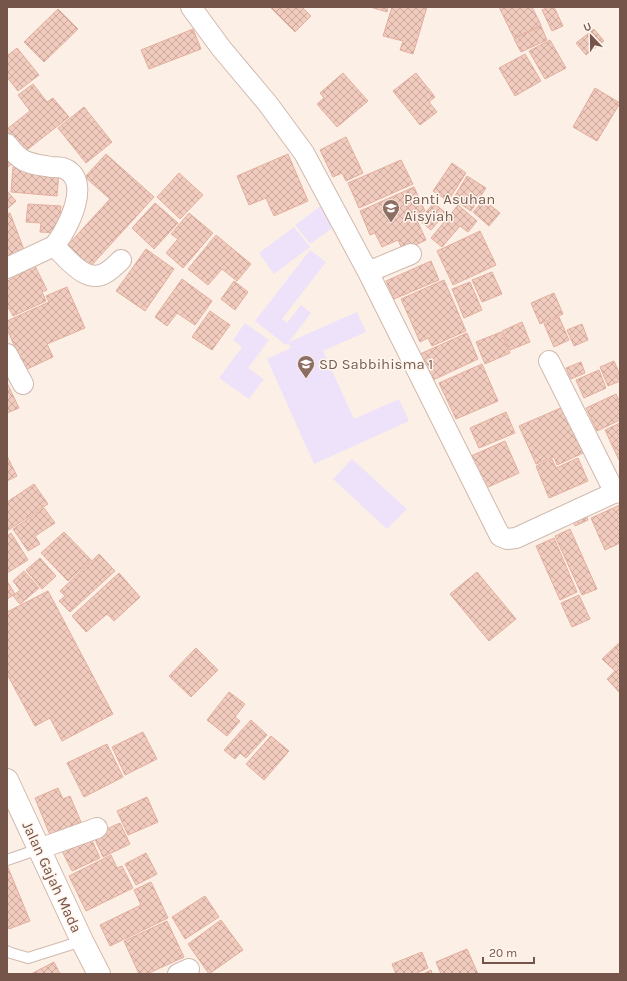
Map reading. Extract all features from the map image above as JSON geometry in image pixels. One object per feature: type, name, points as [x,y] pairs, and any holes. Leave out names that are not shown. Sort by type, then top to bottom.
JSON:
[{"type":"main road","name":"Jalan Gajah Mada","points":[[7,780],[82,941],[99,974]]},
{"type":"street","points":[[191,7],[221,48],[268,104],[304,153],[368,272],[500,536],[507,539],[516,538],[617,492],[549,362]]},
{"type":"street","points":[[7,144],[20,159],[28,163],[63,168],[69,172],[75,180],[78,191],[75,206],[66,229],[54,246],[7,268]]},
{"type":"street","points":[[54,246],[84,274],[93,277],[107,273],[121,260]]},
{"type":"street","points":[[368,272],[411,254]]},
{"type":"street","points":[[7,354],[23,384]]},
{"type":"street","points":[[39,849],[97,828]]},
{"type":"lane","points":[[7,860],[39,849]]},
{"type":"lane","points":[[7,951],[28,958],[82,941]]},
{"type":"shaded area","points":[[322,205],[337,225],[310,244],[295,225]]},
{"type":"shaded area","points":[[294,227],[310,247],[274,274],[259,253]]},
{"type":"shaded area","name":"SD Sabbihisma 1","points":[[310,250],[326,262],[282,319],[287,323],[301,305],[311,313],[289,342],[357,312],[366,332],[323,351],[354,419],[399,399],[409,421],[314,464],[267,359],[291,348],[288,343],[286,345],[255,321]]},
{"type":"shaded area","points":[[245,323],[269,340],[248,368],[264,379],[249,399],[219,378],[242,347],[233,340]]},
{"type":"shaded area","points":[[352,459],[407,509],[387,529],[333,479]]},
{"type":"building","points":[[270,7],[302,7],[311,16],[295,32]]},
{"type":"building","points":[[370,7],[388,7],[387,12]]},
{"type":"building","points":[[392,7],[427,7],[413,54],[400,50],[403,41],[383,36]]},
{"type":"building","points":[[499,7],[532,7],[541,25],[514,38]]},
{"type":"building","points":[[548,7],[554,7],[563,26],[552,31],[542,10]]},
{"type":"building","points":[[58,9],[78,29],[44,62],[24,42]]},
{"type":"building","points":[[541,26],[547,40],[521,52],[514,39]]},
{"type":"building","points":[[193,29],[201,49],[149,69],[141,50]]},
{"type":"building","points":[[594,29],[604,41],[586,55],[576,43]]},
{"type":"building","points":[[550,40],[566,68],[545,79],[529,51]]},
{"type":"building","points":[[17,48],[39,75],[18,91],[7,77],[7,56]]},
{"type":"building","points":[[525,54],[541,81],[515,96],[499,68]]},
{"type":"building","points":[[343,73],[368,101],[337,127],[317,104],[324,98],[320,93]]},
{"type":"building","points":[[416,73],[435,97],[429,102],[437,112],[420,125],[393,91]]},
{"type":"building","points":[[33,84],[47,102],[53,98],[69,117],[23,153],[7,132],[7,129],[30,111],[18,95]]},
{"type":"building","points":[[595,88],[620,103],[597,141],[573,127]]},
{"type":"building","points":[[84,107],[112,142],[86,163],[58,128]]},
{"type":"building","points":[[346,137],[363,173],[346,181],[342,173],[333,177],[320,150]]},
{"type":"building","points":[[7,151],[16,160],[7,168]]},
{"type":"building","points":[[106,154],[154,197],[89,268],[66,247],[110,199],[85,177]]},
{"type":"building","points":[[288,154],[308,201],[274,216],[266,198],[249,205],[237,176]]},
{"type":"building","points":[[401,160],[413,184],[359,208],[348,183]]},
{"type":"building","points":[[452,163],[466,173],[448,201],[433,191]]},
{"type":"building","points":[[13,167],[59,171],[57,196],[11,192]]},
{"type":"building","points":[[179,173],[203,195],[180,219],[157,197]]},
{"type":"building","points":[[467,176],[486,188],[471,211],[453,199]]},
{"type":"building","name":"Panti Asuhan Aisyiah","points":[[414,187],[425,211],[415,216],[426,240],[403,251],[398,240],[382,247],[375,233],[370,235],[360,211]]},
{"type":"building","points":[[7,191],[16,201],[7,209]]},
{"type":"building","points":[[484,200],[500,213],[489,226],[473,212]]},
{"type":"building","points":[[155,203],[178,223],[154,249],[132,228]]},
{"type":"building","points":[[434,203],[446,213],[431,230],[419,220]]},
{"type":"building","points":[[28,204],[61,206],[59,233],[40,232],[41,223],[26,222]]},
{"type":"building","points":[[458,205],[477,221],[468,232],[460,226],[442,247],[431,238]]},
{"type":"building","points":[[10,213],[26,255],[7,262],[7,214]]},
{"type":"building","points":[[189,213],[213,233],[183,268],[166,253],[178,239],[171,234]]},
{"type":"building","points":[[480,231],[496,265],[453,285],[437,251]]},
{"type":"building","points":[[216,235],[251,264],[237,281],[222,269],[208,285],[188,269]]},
{"type":"building","points":[[146,249],[174,269],[145,311],[116,291]]},
{"type":"building","points":[[32,260],[47,290],[42,292],[46,301],[13,316],[9,308],[7,309],[7,281],[14,278],[10,270]]},
{"type":"building","points":[[431,261],[439,280],[394,299],[386,281]]},
{"type":"building","points":[[492,272],[502,294],[482,302],[472,280]]},
{"type":"building","points":[[182,279],[212,301],[195,325],[177,313],[167,326],[155,317]]},
{"type":"building","points":[[444,280],[466,331],[432,346],[428,338],[420,342],[401,299]]},
{"type":"building","points":[[234,281],[248,292],[235,310],[221,299]]},
{"type":"building","points":[[470,282],[482,310],[464,318],[452,289]]},
{"type":"building","points":[[67,287],[85,328],[47,344],[53,357],[25,370],[7,329],[7,321],[49,302],[46,296]]},
{"type":"building","points":[[554,293],[563,314],[540,324],[531,303]]},
{"type":"building","points":[[210,311],[230,325],[212,350],[192,337]]},
{"type":"building","points":[[559,317],[569,340],[554,347],[544,324]]},
{"type":"building","points":[[522,322],[530,342],[510,350],[502,331]]},
{"type":"building","points":[[582,324],[588,340],[574,346],[567,330]]},
{"type":"building","points":[[501,332],[510,353],[485,364],[476,342]]},
{"type":"building","points":[[467,333],[478,359],[431,381],[420,354]]},
{"type":"building","points":[[614,361],[620,375],[620,381],[608,386],[600,367]]},
{"type":"building","points":[[581,362],[585,373],[571,379],[566,368]]},
{"type":"building","points":[[482,364],[498,401],[456,419],[439,383]]},
{"type":"building","points":[[599,370],[606,388],[584,398],[576,380]]},
{"type":"building","points":[[7,383],[19,408],[7,413]]},
{"type":"building","points":[[616,394],[620,402],[620,420],[597,431],[586,408]]},
{"type":"building","points":[[563,407],[583,453],[557,465],[554,457],[536,464],[519,426]]},
{"type":"building","points":[[506,412],[515,433],[479,448],[470,428]]},
{"type":"building","points":[[620,423],[620,460],[619,460],[605,430]]},
{"type":"building","points":[[505,441],[519,473],[486,488],[471,456]]},
{"type":"building","points":[[7,456],[17,476],[7,481]]},
{"type":"building","points":[[578,458],[588,481],[549,498],[536,466],[552,459],[556,468]]},
{"type":"building","points":[[34,484],[48,504],[7,531],[7,502]]},
{"type":"building","points":[[620,505],[620,543],[605,550],[591,518]]},
{"type":"building","points":[[44,508],[55,523],[35,536],[40,544],[28,551],[13,529]]},
{"type":"building","points":[[584,510],[588,520],[575,526],[571,516]]},
{"type":"building","points":[[570,529],[597,589],[582,595],[555,536]]},
{"type":"building","points":[[64,532],[91,560],[68,581],[41,553]]},
{"type":"building","points":[[11,533],[28,560],[7,573],[7,536]]},
{"type":"building","points":[[554,538],[577,592],[560,600],[536,546]]},
{"type":"building","points":[[99,554],[115,571],[70,612],[59,601],[65,596],[60,591]]},
{"type":"building","points":[[40,558],[56,576],[42,589],[26,570]]},
{"type":"building","points":[[24,571],[39,588],[20,604],[13,596],[20,590],[13,581]]},
{"type":"building","points":[[477,572],[516,619],[489,641],[450,594]]},
{"type":"building","points":[[119,573],[140,597],[114,621],[107,614],[86,632],[72,616]]},
{"type":"building","points":[[7,581],[15,594],[7,599]]},
{"type":"building","points":[[48,591],[113,714],[62,741],[50,718],[35,726],[7,674],[7,612]]},
{"type":"building","points":[[579,595],[590,619],[572,627],[561,603]]},
{"type":"building","points":[[620,642],[620,693],[607,679],[615,671],[602,659]]},
{"type":"building","points":[[196,648],[218,670],[191,697],[169,676]]},
{"type":"building","points":[[229,692],[245,704],[235,717],[240,721],[227,736],[207,720]]},
{"type":"building","points":[[251,720],[267,735],[246,758],[240,753],[235,759],[224,750]]},
{"type":"building","points":[[143,732],[157,759],[125,775],[112,747]]},
{"type":"building","points":[[271,736],[289,751],[264,780],[246,764]]},
{"type":"building","points":[[107,744],[123,777],[84,797],[67,763]]},
{"type":"building","points":[[58,788],[63,799],[70,796],[81,822],[50,835],[35,798]]},
{"type":"building","points":[[147,797],[158,822],[128,835],[117,811]]},
{"type":"building","points":[[120,823],[130,844],[103,857],[93,835]]},
{"type":"building","points":[[90,836],[100,858],[72,871],[61,849]]},
{"type":"building","points":[[146,853],[157,874],[136,885],[125,864]]},
{"type":"building","points":[[111,855],[117,868],[122,866],[133,888],[86,911],[69,876]]},
{"type":"building","points":[[7,865],[30,921],[9,929],[7,924]]},
{"type":"building","points":[[151,882],[168,918],[110,946],[100,925],[141,905],[134,890]]},
{"type":"building","points":[[205,896],[219,917],[185,939],[172,917]]},
{"type":"building","points":[[221,920],[243,950],[209,974],[188,944]]},
{"type":"building","points":[[167,921],[184,957],[147,974],[139,974],[124,941]]},
{"type":"building","points":[[467,949],[478,974],[441,974],[436,962]]},
{"type":"building","points":[[422,952],[428,968],[415,974],[396,974],[392,964]]},
{"type":"building","points":[[54,962],[60,974],[31,974]]},
{"type":"building","points":[[431,970],[432,974],[423,974]]},
{"type":"place","name":"Panti Asuhan Aisyiah","points":[[391,223]]},
{"type":"place","name":"SD Sabbihisma 1","points":[[306,379]]}]
